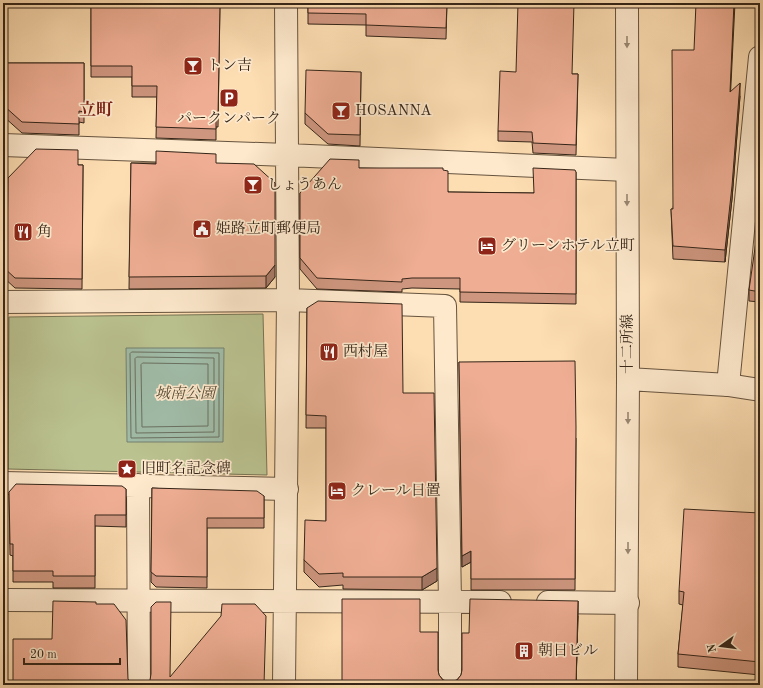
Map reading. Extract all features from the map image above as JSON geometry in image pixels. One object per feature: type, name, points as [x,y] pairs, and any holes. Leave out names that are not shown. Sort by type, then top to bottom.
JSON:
[{"type":"street","points":[[284,685],[288,300],[286,3]]},
{"type":"street","name":"十二所線","points":[[626,685],[628,603],[627,3]]},
{"type":"street","points":[[728,385],[760,57]]},
{"type":"street","points":[[3,145],[287,155],[627,170]]},
{"type":"street","points":[[3,302],[288,300],[445,306],[450,685]]},
{"type":"street","points":[[628,379],[728,385],[760,390]]},
{"type":"street","points":[[3,483],[287,489]]},
{"type":"street","points":[[138,485],[139,685]]},
{"type":"street","points":[[3,600],[628,603]]},
{"type":"green space","name":"城南公園","points":[[263,314],[267,475],[8,469],[9,317]]},
{"type":"water","points":[[126,348],[224,348],[223,442],[127,442]]},
{"type":"building","points":[[91,3],[220,3],[218,116],[216,116],[216,129],[156,127],[157,86],[132,86],[132,66],[91,66]]},
{"type":"building","points":[[308,3],[447,3],[446,28],[366,25],[366,14],[308,13]]},
{"type":"building","points":[[518,3],[574,3],[572,74],[578,74],[576,145],[533,143],[532,132],[498,131],[500,71],[516,72]]},
{"type":"building","points":[[696,3],[734,3],[730,92],[740,83],[732,186],[725,250],[673,246],[671,209],[673,209],[672,50],[694,50]]},
{"type":"building","points":[[3,63],[84,63],[84,112],[79,111],[79,124],[22,122],[3,105]]},
{"type":"building","points":[[306,70],[361,72],[360,135],[328,134],[305,113]]},
{"type":"building","points":[[36,149],[78,150],[78,165],[83,165],[82,279],[15,278],[3,267],[3,246],[7,246],[8,178]]},
{"type":"building","points":[[156,151],[216,154],[216,163],[254,164],[275,183],[275,265],[266,276],[129,277],[131,163],[156,164]]},
{"type":"building","points":[[330,159],[359,160],[359,168],[443,168],[443,170],[448,171],[448,192],[534,193],[533,168],[575,170],[576,294],[460,292],[460,278],[412,278],[402,279],[402,282],[317,278],[300,258],[300,193]]},
{"type":"building","points":[[756,241],[760,242],[760,292],[749,290]]},
{"type":"building","points":[[318,301],[402,304],[403,393],[434,393],[437,568],[422,577],[343,577],[343,573],[319,574],[304,560],[305,520],[326,521],[326,416],[306,415],[307,308]]},
{"type":"building","points":[[575,361],[575,579],[471,579],[471,551],[462,556],[459,362]]},
{"type":"building","points":[[16,484],[122,486],[126,489],[126,515],[95,515],[95,576],[53,576],[53,571],[13,571],[13,544],[10,544],[9,492]]},
{"type":"building","points":[[152,488],[257,491],[264,496],[264,518],[207,518],[207,577],[156,576],[151,572]]},
{"type":"building","points":[[684,509],[760,513],[760,662],[678,654],[684,592],[679,591]]},
{"type":"building","points":[[342,599],[420,599],[420,632],[438,632],[439,675],[443,680],[450,682],[457,680],[461,675],[462,633],[469,633],[470,599],[578,601],[576,685],[342,685]]},
{"type":"building","points":[[53,601],[114,604],[126,620],[128,679],[132,684],[136,685],[13,685],[13,639],[52,639]]},
{"type":"building","points":[[156,602],[171,602],[170,677],[221,616],[222,604],[255,604],[266,616],[264,685],[143,685],[150,680],[151,674],[151,607]]},
{"type":"place","name":"トン吉","points":[[193,66]]},
{"type":"place","name":"パークンパーク","points":[[229,98]]},
{"type":"place","name":"HOSANNA","points":[[341,111]]},
{"type":"place","name":"しょうあん","points":[[253,185]]},
{"type":"place","name":"姫路立町郵便局","points":[[202,229]]},
{"type":"place","name":"角","points":[[23,232]]},
{"type":"place","name":"グリーンホテル立町","points":[[487,246]]},
{"type":"place","name":"西村屋","points":[[329,352]]},
{"type":"place","name":"旧町名記念碑","points":[[127,469]]},
{"type":"place","name":"クレール日置","points":[[337,491]]},
{"type":"place","name":"朝日ビル","points":[[524,651]]},
{"type":"district","name":"立町","points":[[96,110]]}]
